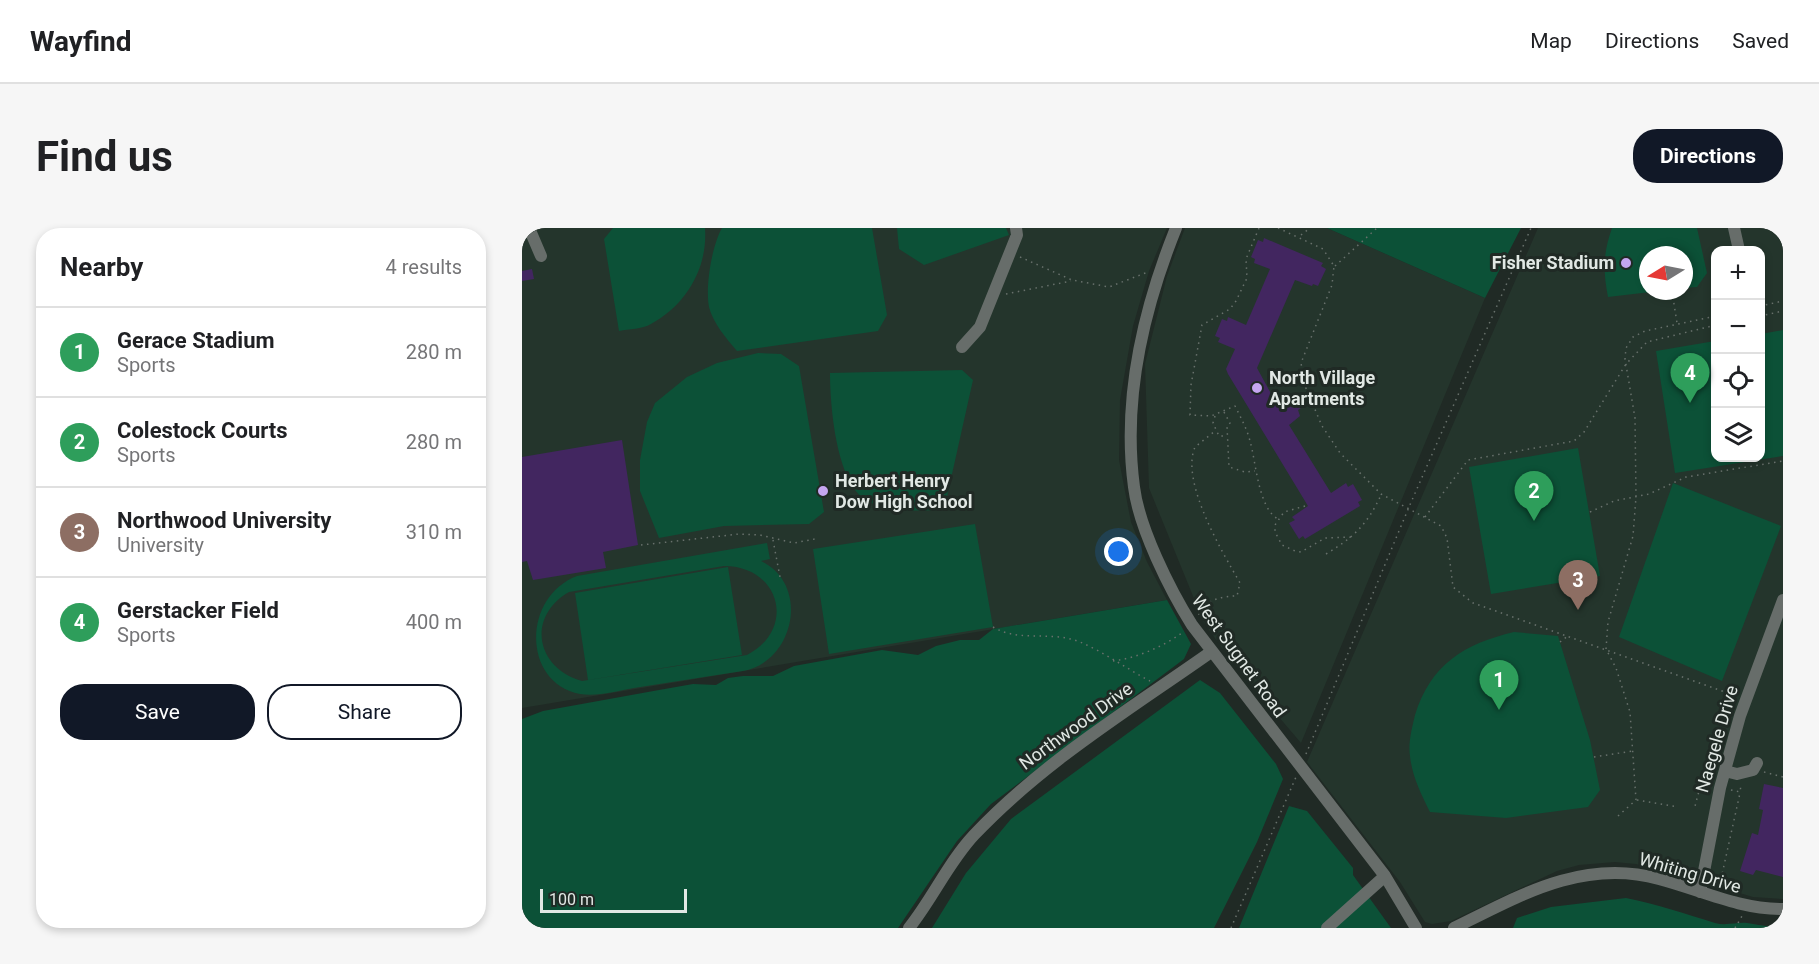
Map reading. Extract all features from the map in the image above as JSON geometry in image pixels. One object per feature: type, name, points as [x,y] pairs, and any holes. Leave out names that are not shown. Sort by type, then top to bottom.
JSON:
[{"type":"street","points":[[529,228],[541,256]]},
{"type":"street","points":[[962,347],[980,327],[1017,235],[1016,228]]},
{"type":"street","name":"West Sugnet Road","points":[[1176,228],[1163,261],[1135,361],[1130,426],[1134,489],[1152,545],[1174,597],[1195,622],[1211,652],[1385,876],[1416,928]]},
{"type":"street","points":[[1734,228],[1738,246]]},
{"type":"street","name":"Naegele Drive","points":[[1700,892],[1725,771],[1740,716],[1783,600]]},
{"type":"street","name":"Northwood Drive","points":[[909,928],[945,871],[998,811],[1041,771],[1211,652]]},
{"type":"street","points":[[1725,771],[1746,773],[1753,770],[1757,763]]},
{"type":"street","name":"Whiting Drive","points":[[1454,928],[1551,882],[1581,875],[1611,873],[1644,875],[1746,907],[1783,909]]},
{"type":"street","points":[[1328,928],[1385,876]]},
{"type":"path","points":[[1259,228],[1246,259],[1247,278],[1236,301],[1230,309],[1202,325],[1191,385],[1190,415],[1215,415],[1235,406],[1251,441],[1264,499],[1272,516],[1278,519]]},
{"type":"path","points":[[1278,228],[1323,249],[1334,266],[1332,285],[1301,363],[1305,386],[1322,426],[1340,453],[1381,494],[1441,526],[1447,538],[1453,587],[1473,603],[1570,635],[1725,692],[1694,810]]},
{"type":"path","points":[[1299,236],[1310,228]]},
{"type":"path","points":[[1334,266],[1377,228]]},
{"type":"path","points":[[1231,928],[1409,507],[1531,228]]},
{"type":"path","points":[[1010,253],[1072,280],[1109,287],[1149,271],[1163,261]]},
{"type":"path","points":[[991,297],[1072,280]]},
{"type":"path","points":[[1673,300],[1677,324]]},
{"type":"path","points":[[1765,305],[1783,301]]},
{"type":"path","points":[[1765,315],[1783,311]]},
{"type":"path","points":[[1636,800],[1630,712],[1617,668],[1606,649],[1608,622],[1633,536],[1636,497],[1635,418],[1626,364],[1626,348],[1633,337],[1711,317]]},
{"type":"path","points":[[1425,517],[1468,460],[1574,441],[1584,432],[1626,364],[1647,342],[1711,327]]},
{"type":"path","points":[[1224,412],[1230,423],[1227,426],[1229,467],[1245,472],[1256,471]]},
{"type":"path","points":[[1215,415],[1215,431],[1219,436],[1227,436]]},
{"type":"path","points":[[1112,661],[1126,660],[1169,642],[1195,622],[1200,609],[1227,596],[1237,597],[1240,583],[1209,525],[1194,477],[1192,462],[1195,447],[1215,431]]},
{"type":"path","points":[[1590,512],[1614,501],[1655,492],[1686,477],[1783,461]]},
{"type":"path","points":[[1326,554],[1354,537],[1372,515],[1381,494]]},
{"type":"path","points":[[1305,506],[1284,512],[1278,519],[1275,532],[1282,545],[1288,550],[1301,552],[1332,536],[1354,537]]},
{"type":"path","points":[[641,545],[739,534],[760,535],[773,540],[794,543],[815,539]]},
{"type":"path","points":[[773,540],[780,577]]},
{"type":"path","points":[[993,627],[1007,635],[1057,637],[1080,642],[1161,687]]},
{"type":"path","points":[[1560,642],[1570,635]]},
{"type":"path","points":[[1594,757],[1634,751]]},
{"type":"path","points":[[1721,879],[1740,792]]},
{"type":"path","points":[[1636,800],[1678,807]]},
{"type":"path","points":[[1618,816],[1636,800]]},
{"type":"path","points":[[1735,928],[1746,907]]},
{"type":"shaded area","name":"Herbert Henry Dow High School","points":[[522,228],[1167,228],[1149,271],[1133,326],[1120,400],[1119,460],[1131,522],[1147,562],[1167,600],[522,708]]},
{"type":"shaded area","points":[[1185,228],[1327,228],[1485,298],[1301,743],[1233,663],[1204,623],[1149,488],[1145,364],[1167,276]]},
{"type":"shaded area","points":[[1538,228],[1783,228],[1783,899],[1753,897],[1680,875],[1636,864],[1615,862],[1579,865],[1557,871],[1451,921],[1432,924],[1425,922],[1400,882],[1307,762]]},
{"type":"green space","points":[[613,228],[705,228],[703,257],[692,284],[675,307],[647,326],[619,331],[604,239]]},
{"type":"green space","points":[[722,228],[872,228],[887,315],[878,331],[737,351],[717,325],[708,299],[710,266]]},
{"type":"green space","points":[[897,228],[1006,228],[1009,235],[924,265],[899,249]]},
{"type":"green space","points":[[1327,228],[1521,228],[1485,298]]},
{"type":"green space","name":"Fisher Stadium","points":[[1612,228],[1697,228],[1707,273],[1697,287],[1693,287],[1693,246],[1639,246],[1639,293],[1608,297],[1605,279],[1607,246]]},
{"type":"green space","points":[[1783,330],[1783,456],[1765,459],[1765,354],[1765,333]]},
{"type":"green space","points":[[1711,342],[1711,462],[1745,462],[1675,473],[1656,351]]},
{"type":"green space","points":[[758,353],[781,354],[799,366],[824,512],[809,524],[724,526],[659,538],[640,491],[640,460],[647,422],[655,403],[687,377],[717,363]]},
{"type":"green space","points":[[962,370],[973,380],[944,510],[894,509],[866,500],[856,491],[841,460],[833,422],[830,373]]},
{"type":"green space","points":[[1578,448],[1600,576],[1491,594],[1469,467]]},
{"type":"green space","points":[[1673,483],[1781,526],[1722,681],[1619,637]]},
{"type":"green space","points":[[975,524],[993,627],[829,654],[813,549]]},
{"type":"green space","points":[[767,543],[770,559],[761,561],[777,572],[786,587],[791,604],[790,622],[784,639],[774,653],[760,665],[743,671],[593,695],[580,694],[561,687],[547,674],[539,657],[536,639],[538,620],[546,602],[559,587],[577,576]],"holes":[[[724,566],[743,569],[758,576],[769,587],[775,601],[776,615],[772,630],[763,644],[747,655],[582,681],[566,674],[546,654],[542,641],[542,628],[546,615],[555,602],[569,592]]]},
{"type":"green space","points":[[728,567],[742,655],[588,680],[575,593]]},
{"type":"green space","points":[[1167,600],[1191,644],[1184,659],[991,804],[957,841],[898,928],[522,928],[522,719],[543,711],[693,684],[716,685],[728,678],[773,676],[794,666],[882,650],[918,655],[936,646],[960,640],[979,640],[993,629]]},
{"type":"green space","points":[[1514,632],[1558,636],[1590,740],[1600,790],[1588,807],[1506,818],[1430,812],[1415,778],[1410,751],[1415,715],[1422,697],[1440,669],[1452,659],[1480,643]]},
{"type":"green space","points":[[1200,680],[1220,693],[1276,764],[1283,779],[1257,842],[1214,928],[932,928],[966,873],[1011,819]]},
{"type":"green space","points":[[1289,806],[1307,811],[1353,868],[1353,875],[1391,928],[1239,928]]},
{"type":"green space","points":[[1626,898],[1719,924],[1747,923],[1769,926],[1783,924],[1783,928],[1513,928],[1517,918],[1551,907]]},
{"type":"building","name":"North Village Apartments","points":[[1264,238],[1323,263],[1321,266],[1326,269],[1318,286],[1295,280],[1257,368],[1275,401],[1288,395],[1292,400],[1295,398],[1301,408],[1298,410],[1300,416],[1289,425],[1331,493],[1346,483],[1348,487],[1353,484],[1362,500],[1358,502],[1360,506],[1305,539],[1303,536],[1299,539],[1289,523],[1295,520],[1292,517],[1308,506],[1228,374],[1226,369],[1235,349],[1218,342],[1220,338],[1215,336],[1222,319],[1227,321],[1228,317],[1246,325],[1270,269],[1254,263],[1255,259],[1251,257],[1258,240],[1263,242]]},
{"type":"building","points":[[532,269],[534,279],[522,281],[522,271]]},
{"type":"building","points":[[622,440],[638,545],[603,552],[606,568],[533,580],[527,561],[522,562],[522,457]]},
{"type":"building","points":[[1764,784],[1783,788],[1783,877],[1756,870],[1753,875],[1740,871],[1752,833],[1758,835],[1763,810],[1759,809]]},
{"type":"place","name":"Fisher Stadium","points":[[1626,263]]},
{"type":"place","name":"North Village Apartments","points":[[1257,388]]},
{"type":"place","name":"Gerstacker Field","points":[[1690,403]]},
{"type":"place","name":"Herbert Henry Dow High School","points":[[823,491]]},
{"type":"place","name":"Colestock Courts","points":[[1534,521]]},
{"type":"place","name":"Northwood University","points":[[1578,610]]},
{"type":"place","name":"Gerace Stadium","points":[[1499,710]]}]
